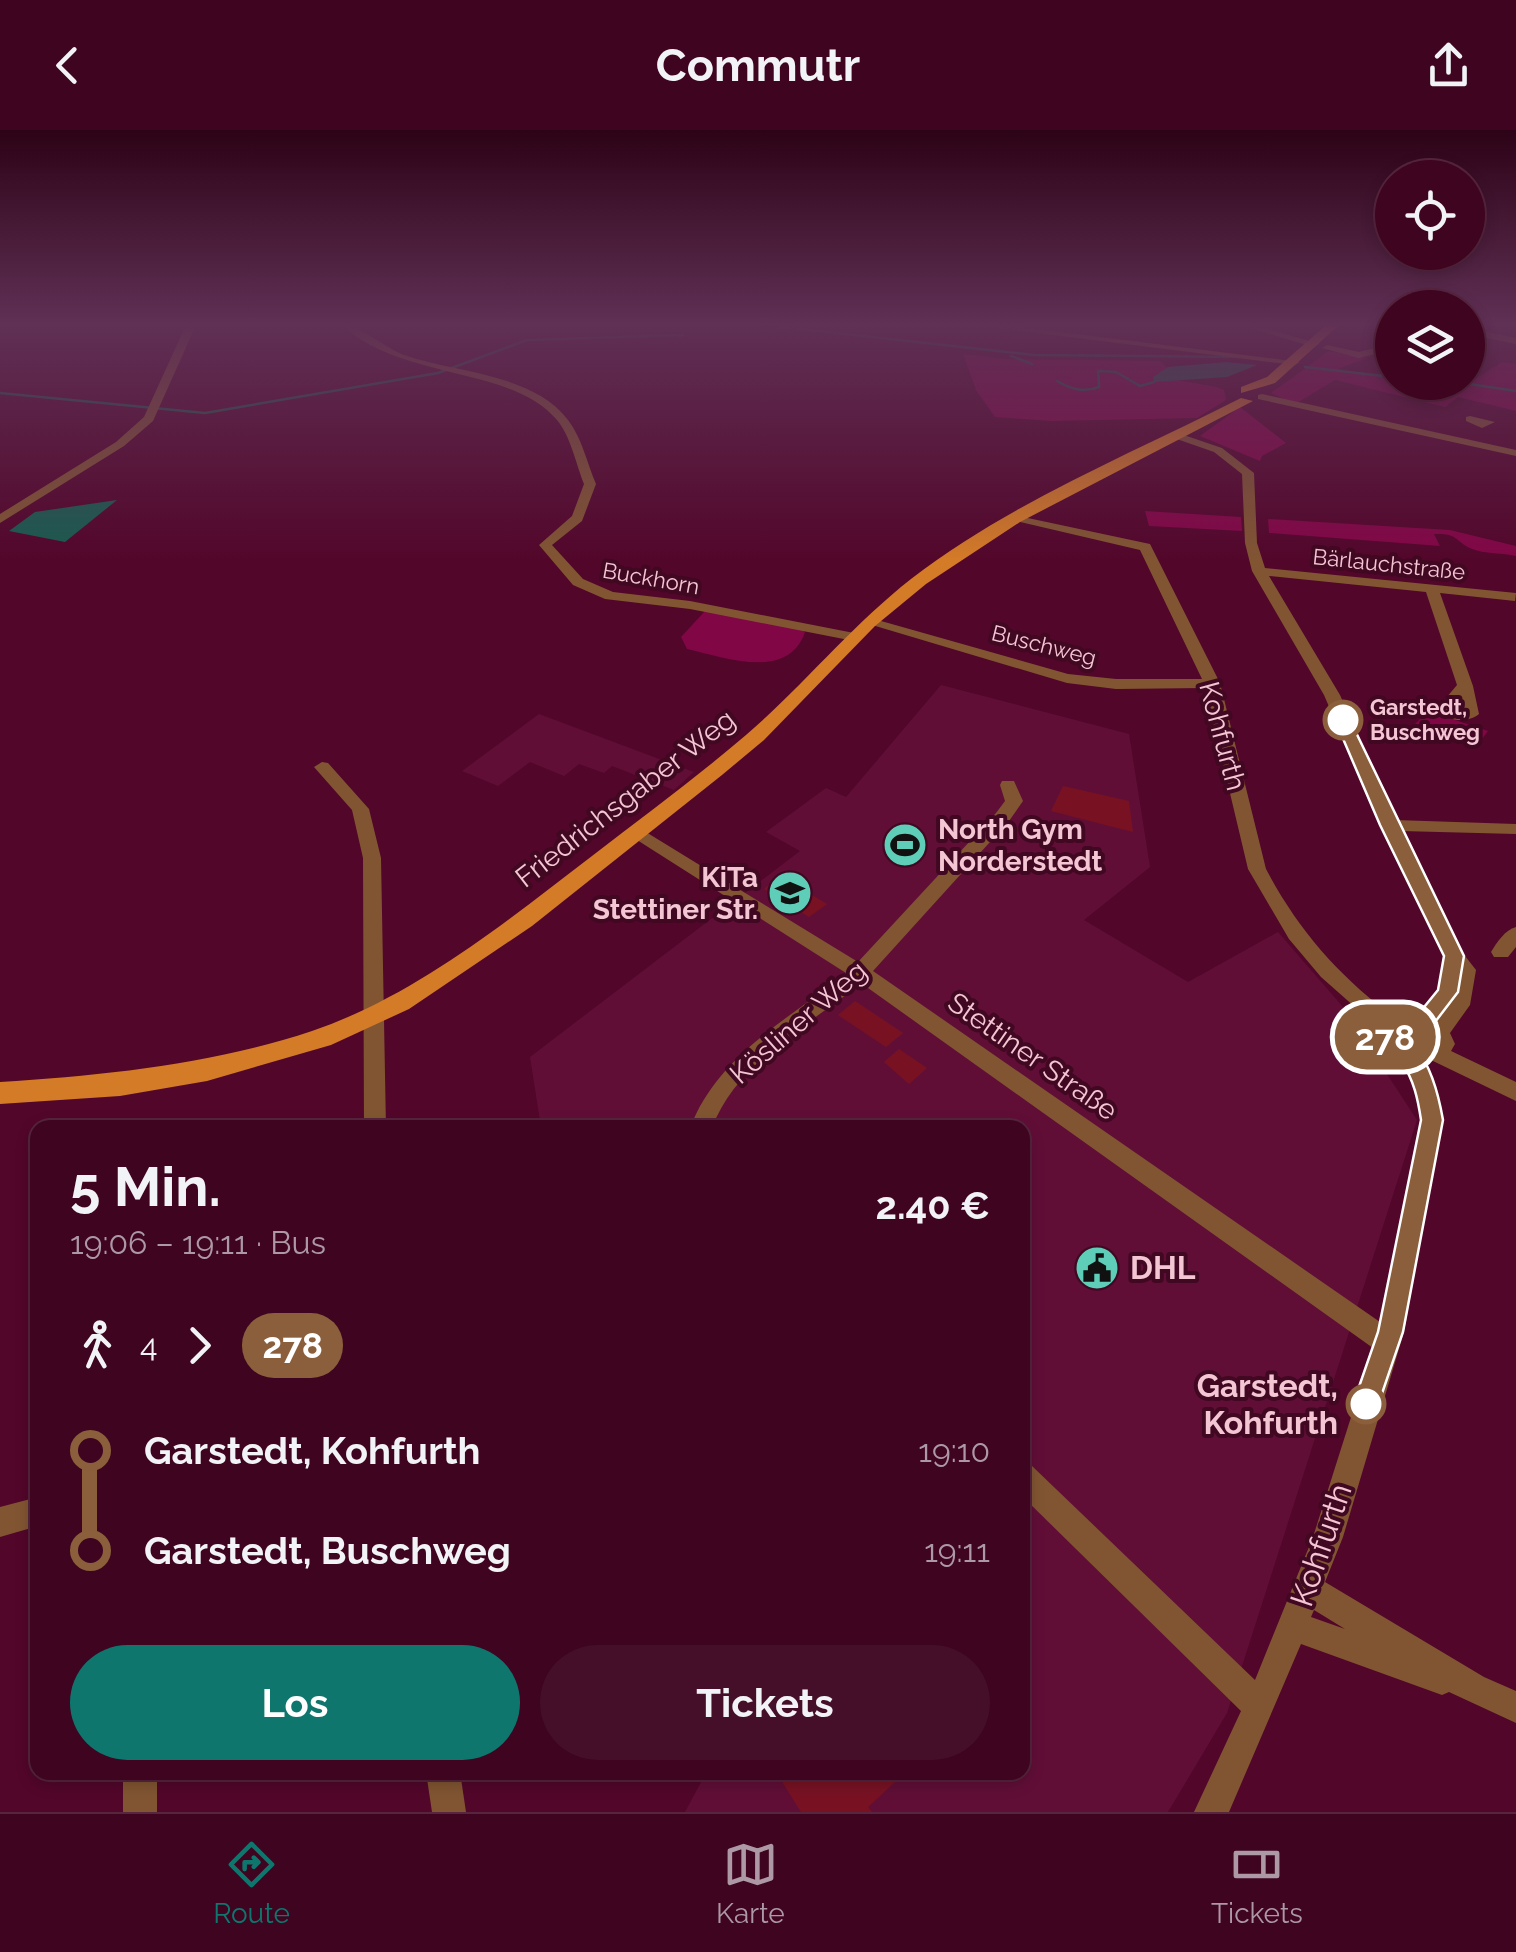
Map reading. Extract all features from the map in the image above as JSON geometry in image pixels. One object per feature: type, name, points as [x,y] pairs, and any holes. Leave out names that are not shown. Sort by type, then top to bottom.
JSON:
[{"type":"main road","name":"Friedrichsgaber Weg","points":[[0,1093],[153,1082],[296,1047],[375,1016],[480,950],[757,736],[862,629],[920,580],[1014,519],[1235,403]]},
{"type":"street","points":[[0,519],[120,444],[157,403]]},
{"type":"street","name":"Buckhorn","points":[[539,403],[565,423],[590,484],[578,518],[545,545],[578,582],[610,596],[862,629]]},
{"type":"street","points":[[1286,403],[1516,453]]},
{"type":"street","points":[[1468,443],[1484,425]]},
{"type":"street","points":[[1171,437],[1222,455],[1248,473],[1251,544],[1259,571],[1332,694],[1388,825],[1454,956],[1466,970],[1464,994],[1452,1018],[1428,1044]]},
{"type":"street","name":"Kohfurth","points":[[1014,519],[1144,547],[1212,683],[1257,870],[1266,889],[1345,993],[1386,1020],[1385,1036],[1428,1044],[1430,1140],[1388,1344],[1308,1589],[1260,1707],[1211,1812]]},
{"type":"street","name":"Bärlauchstraße","points":[[1259,571],[1515,596]]},
{"type":"street","points":[[1432,588],[1465,686]]},
{"type":"street","name":"Buschweg","points":[[862,629],[1067,678],[1116,684],[1212,683]]},
{"type":"street","points":[[322,767],[365,819],[372,858],[375,1120]]},
{"type":"street","name":"Kösliner Weg","points":[[703,1120],[729,1079],[860,972],[913,911],[987,839],[1014,801],[1008,785]]},
{"type":"street","points":[[1388,825],[1516,829]]},
{"type":"street","name":"Stettiner Straße","points":[[635,833],[860,972],[1388,1344]]},
{"type":"street","points":[[1501,952],[1516,934]]},
{"type":"street","points":[[1386,1020],[1404,1015],[1428,1044],[1516,1092]]},
{"type":"street","points":[[1030,1484],[1260,1707]]},
{"type":"street","points":[[0,1522],[30,1513]]},
{"type":"street","points":[[1308,1589],[1473,1688],[1516,1707]]},
{"type":"street","points":[[1294,1626],[1396,1666],[1473,1688]]},
{"type":"street","points":[[140,1780],[140,1812]]},
{"type":"street","points":[[444,1780],[449,1812]]},
{"type":"shaded area","points":[[985,403],[1220,403],[1197,418],[1051,421],[995,417]]},
{"type":"shaded area","points":[[1485,403],[1516,403],[1516,411]]},
{"type":"shaded area","points":[[1240,407],[1286,443],[1260,461],[1200,436]]},
{"type":"shaded area","points":[[117,500],[65,542],[9,531],[35,512]]},
{"type":"shaded area","points":[[1145,511],[1241,517],[1242,531],[1149,526]]},
{"type":"shaded area","points":[[1268,519],[1450,530],[1516,546],[1516,556],[1477,551],[1442,534],[1434,534],[1440,546],[1269,533]]},
{"type":"shaded area","points":[[705,611],[798,627],[805,632],[797,647],[784,657],[753,662],[718,657],[687,649],[681,637]]},
{"type":"shaded area","points":[[941,685],[1129,734],[1150,867],[1084,920],[1188,982],[1278,932],[1343,1007],[1417,1120],[1227,1713],[1168,1812],[685,1812],[702,1780],[1030,1780],[1030,1120],[540,1120],[530,1057],[800,851],[766,832],[826,788],[846,797]]},
{"type":"shaded area","points":[[1428,711],[1488,731],[1478,744],[1414,725]]},
{"type":"shaded area","points":[[539,714],[694,772],[674,790],[612,766],[604,773],[579,764],[564,776],[530,762],[498,786],[462,771]]},
{"type":"building","points":[[1063,786],[1129,801],[1133,832],[1051,811]]},
{"type":"building","name":"KiTa Stettiner Str.","points":[[780,875],[827,904],[809,917],[764,889]]},
{"type":"building","points":[[855,1001],[903,1033],[886,1047],[838,1015]]},
{"type":"building","points":[[899,1049],[927,1068],[909,1084],[884,1062]]},
{"type":"building","points":[[781,1780],[897,1780],[868,1807],[872,1812],[801,1812]]},
{"type":"waterway","points":[[108,403],[205,413],[260,403]]},
{"type":"bus line","name":"278","points":[[1343,720],[1388,825],[1454,956],[1448,992],[1442,1003],[1424,1020],[1400,1015],[1391,1016],[1383,1024],[1388,1041],[1409,1054],[1420,1086],[1427,1092],[1432,1120],[1391,1332],[1366,1404]]},
{"type":"place","name":"Garstedt, Buschweg","points":[[1343,720]]},
{"type":"place","name":"North Gym Norderstedt","points":[[905,845]]},
{"type":"place","name":"KiTa Stettiner Str.","points":[[790,893]]},
{"type":"place","name":"DHL","points":[[1097,1268]]},
{"type":"place","name":"Garstedt, Kohfurth","points":[[1366,1404]]}]
